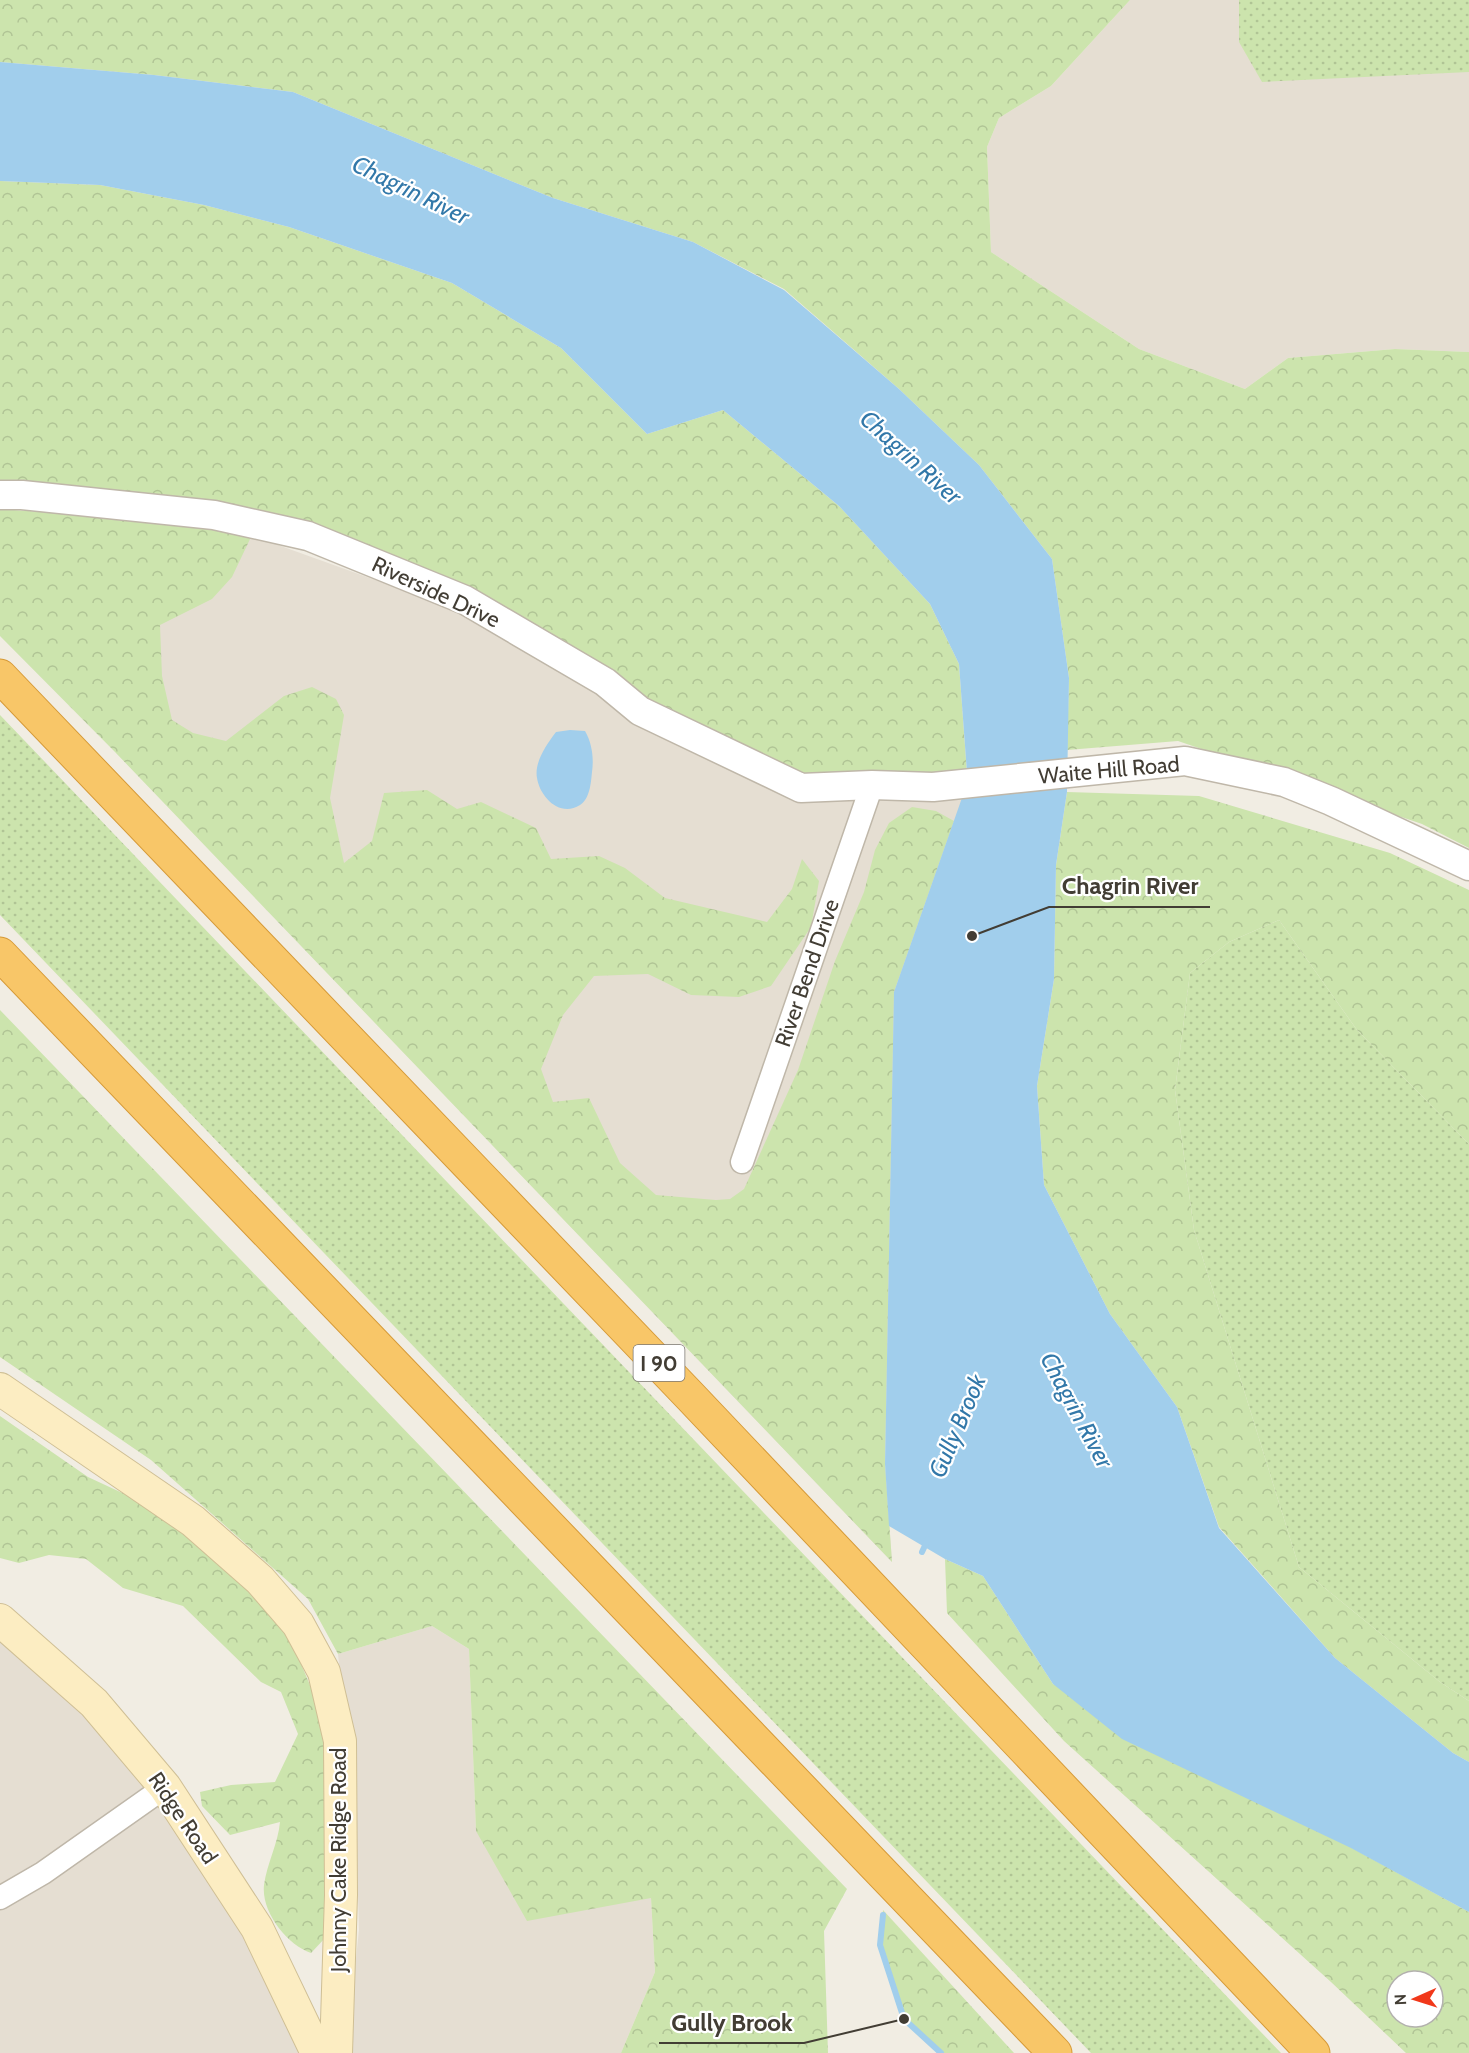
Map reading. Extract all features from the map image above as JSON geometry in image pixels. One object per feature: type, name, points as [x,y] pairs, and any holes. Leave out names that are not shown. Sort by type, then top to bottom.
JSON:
[{"type":"highway","name":"I 90","points":[[0,676],[689,1395],[1313,2053]]},
{"type":"highway","points":[[0,954],[1055,2053]]},
{"type":"main road","name":"Johnny Cake Ridge Road","points":[[0,1389],[193,1521],[268,1589],[298,1624],[324,1672],[340,1741],[341,1896],[336,2053]]},
{"type":"main road","name":"Ridge Road","points":[[0,1620],[94,1703],[165,1786],[257,1928],[317,2053]]},
{"type":"street","name":"Riverside Drive","points":[[0,495],[22,495],[214,514],[308,536],[465,600],[605,682],[640,711],[801,788],[872,785]]},
{"type":"street","name":"Waite Hill Road","points":[[872,785],[933,787],[1185,761],[1284,782],[1331,801],[1469,866]]},
{"type":"street","name":"River Bend Drive","points":[[742,1162],[872,785]]},
{"type":"street","points":[[0,1898],[43,1873],[165,1786]]},
{"type":"shaded area","points":[[1130,0],[1469,0],[1469,352],[1395,349],[1288,358],[1245,389],[1139,349],[991,252],[987,147],[999,118],[1051,86]]},
{"type":"shaded area","points":[[169,521],[267,541],[964,792],[889,1298],[885,1464],[892,1562],[22,654]]},
{"type":"shaded area","points":[[432,1626],[469,1649],[476,1831],[651,1898],[655,1972],[621,2053],[346,2053],[359,1930],[356,1822],[338,1654]]},
{"type":"shaded area","points":[[0,1631],[29,1653],[165,1798],[251,1930],[309,2053],[0,2053]]},
{"type":"green space","points":[[0,0],[1130,0],[1051,86],[999,118],[987,147],[991,252],[1139,349],[1245,389],[1288,358],[1395,349],[1469,352],[1469,848],[1422,824],[1178,741],[1067,750],[1069,678],[1052,559],[979,465],[899,389],[784,289],[693,242],[553,198],[293,92],[154,75],[0,62]]},
{"type":"green space","points":[[1239,0],[1469,0],[1469,72],[1262,82],[1239,42]]},
{"type":"green space","points":[[0,181],[100,185],[204,205],[289,227],[452,283],[561,348],[647,434],[723,410],[839,506],[930,604],[959,664],[967,773],[805,780],[308,528],[0,491]]},
{"type":"green space","points":[[0,509],[169,521],[251,537],[232,577],[212,599],[160,625],[162,676],[172,720],[193,733],[226,741],[284,696],[312,687],[336,699],[344,715],[330,798],[344,863],[372,841],[384,793],[427,790],[457,809],[481,802],[536,828],[551,859],[599,856],[625,868],[665,898],[767,922],[792,889],[802,859],[819,881],[811,927],[771,986],[739,997],[691,995],[648,974],[594,976],[563,1015],[541,1069],[553,1102],[589,1098],[620,1163],[656,1195],[716,1200],[730,1199],[744,1189],[798,1070],[835,961],[864,892],[875,850],[889,823],[912,807],[936,811],[954,821],[894,992],[885,1464],[892,1562],[115,752],[0,636]]},
{"type":"green space","points":[[0,715],[1281,2053],[1091,2053],[0,915]]},
{"type":"green space","points":[[1067,792],[1199,796],[1390,853],[1469,890],[1469,1144],[1357,1030],[1279,920],[1229,942],[1190,973],[1175,1090],[1194,1230],[1299,1567],[1440,1682],[1469,1701],[1469,1762],[1453,1753],[1335,1658],[1219,1527],[1177,1407],[1110,1314],[1044,1185],[1037,1086],[1054,979],[1056,865]]},
{"type":"green space","points":[[1279,920],[1357,1030],[1469,1144],[1469,1701],[1440,1682],[1299,1567],[1194,1230],[1175,1090],[1190,973],[1229,942]]},
{"type":"green space","points":[[0,1010],[847,1889],[824,1931],[828,2053],[621,2053],[655,1972],[651,1898],[527,1921],[476,1831],[469,1649],[432,1626],[338,1654],[308,1599],[151,1460],[0,1357]]},
{"type":"green space","points":[[0,1416],[88,1477],[146,1504],[217,1562],[274,1615],[293,1645],[315,1697],[329,1763],[326,1937],[311,1953],[293,1943],[277,1926],[264,1895],[265,1877],[280,1822],[230,1835],[202,1806],[200,1792],[231,1785],[275,1782],[298,1734],[281,1692],[261,1682],[183,1606],[123,1588],[86,1559],[49,1555],[19,1563],[0,1558]]},
{"type":"green space","points":[[945,1559],[983,1576],[1053,1684],[1469,1912],[1469,2053],[1406,2053],[1331,1982],[1064,1741],[947,1613]]},
{"type":"green space","points":[[883,1910],[1014,2053],[941,2053],[904,2019],[880,1945]]},
{"type":"water","points":[[0,62],[154,75],[293,92],[553,198],[693,242],[784,290],[899,389],[979,465],[1052,559],[1069,678],[1067,792],[1056,865],[1054,979],[1037,1086],[1044,1185],[1110,1314],[1177,1407],[1219,1528],[1335,1658],[1453,1753],[1469,1762],[1469,1912],[1351,1848],[1122,1739],[1053,1684],[983,1576],[945,1559],[889,1526],[885,1464],[894,992],[964,792],[967,773],[959,664],[930,604],[839,506],[723,410],[647,434],[561,348],[452,283],[289,227],[204,205],[100,185],[0,181]]},
{"type":"water","points":[[585,731],[591,746],[593,767],[586,799],[580,805],[565,809],[552,804],[542,792],[537,778],[537,766],[556,732]]},
{"type":"waterway","name":"Gully Brook","points":[[922,1552],[928,1539]]},
{"type":"waterway","name":"Gully Brook","points":[[883,1915],[880,1945],[904,2019],[941,2053]]},
{"type":"place","name":"Chagrin River","points":[[972,936]]},
{"type":"place","name":"Gully Brook","points":[[904,2019]]}]
